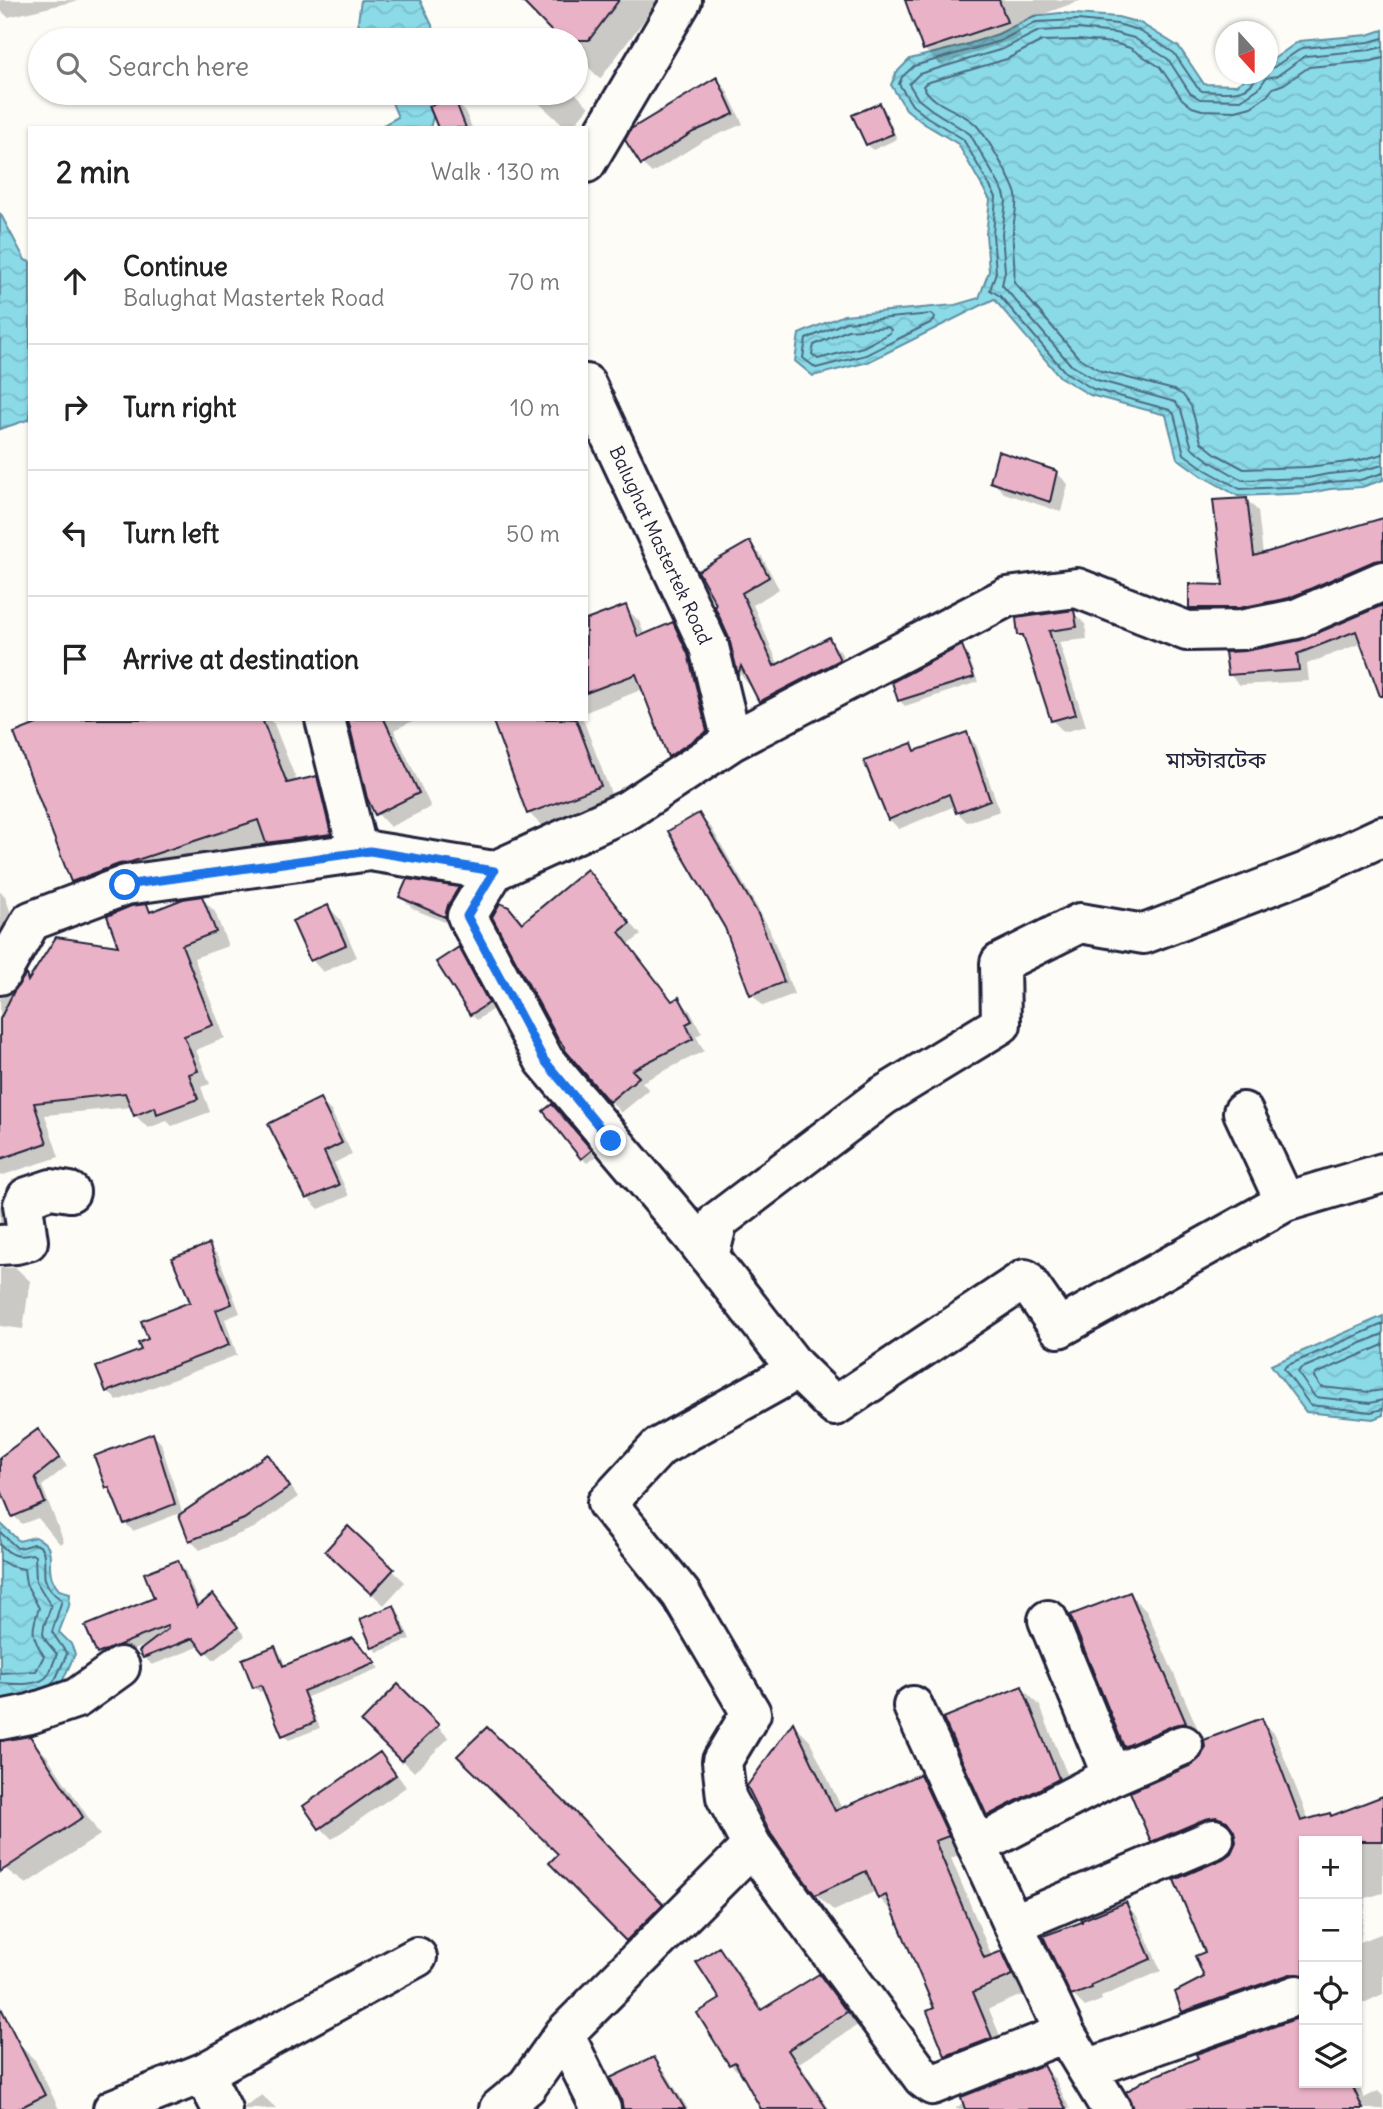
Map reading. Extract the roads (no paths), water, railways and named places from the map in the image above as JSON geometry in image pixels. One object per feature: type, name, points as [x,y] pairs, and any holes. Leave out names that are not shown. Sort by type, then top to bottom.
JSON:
[{"type":"street","points":[[588,160],[682,0]]},
{"type":"street","name":"Balughat Mastertek Road","points":[[588,388],[709,647],[732,741]]},
{"type":"street","points":[[0,975],[31,921],[125,885],[370,851],[494,871],[628,810],[732,741],[1007,597],[1077,588],[1187,631],[1241,631],[1296,619],[1383,581]]},
{"type":"street","points":[[325,721],[358,852]]},
{"type":"street","points":[[709,1257],[718,1221],[883,1096],[1001,1024],[1000,963],[1080,923],[1144,934],[1306,872],[1383,836]]},
{"type":"street","points":[[494,871],[467,916],[544,1060],[709,1257],[794,1366],[835,1406],[1025,1279],[1059,1328],[1285,1202],[1383,1173]]},
{"type":"street","points":[[1243,1112],[1285,1202]]},
{"type":"street","points":[[0,1245],[28,1241],[23,1205],[27,1197],[51,1189],[70,1192]]},
{"type":"street","points":[[794,1366],[780,1379],[659,1447],[607,1503],[681,1594],[751,1713],[722,1761],[726,1797],[752,1846],[923,2078],[932,2085],[1065,2033]]},
{"type":"street","points":[[1048,1620],[1112,1776]]},
{"type":"street","points":[[0,1720],[30,1714],[77,1698],[120,1667]]},
{"type":"street","points":[[913,1706],[1065,2033],[1111,2109]]},
{"type":"street","points":[[977,1846],[1112,1776],[1183,1745]]},
{"type":"street","points":[[1013,1923],[1214,1839]]},
{"type":"street","points":[[499,2109],[527,2086],[564,2034],[752,1846]]},
{"type":"street","points":[[113,2109],[203,2073],[417,1957]]},
{"type":"street","points":[[1087,2069],[1297,1994]]},
{"type":"street","points":[[564,2034],[601,2109]]},
{"type":"street","points":[[203,2073],[222,2109]]},
{"type":"water","points":[[361,0],[420,0],[433,28],[361,28],[358,22]]},
{"type":"water","points":[[1060,13],[1118,17],[1140,23],[1179,47],[1204,84],[1278,84],[1278,56],[1299,41],[1368,35],[1383,30],[1383,480],[1362,487],[1310,493],[1238,496],[1177,458],[1166,415],[1090,395],[1060,377],[994,299],[868,362],[813,376],[795,361],[799,334],[844,315],[955,305],[979,298],[989,271],[986,234],[990,200],[958,144],[923,123],[906,109],[891,85],[896,73],[910,59],[998,34],[1034,16]]},
{"type":"water","points":[[393,105],[434,105],[431,126],[382,126],[398,117]]},
{"type":"water","points":[[0,213],[28,261],[28,420],[0,429]]},
{"type":"water","points":[[1383,1316],[1383,1415],[1373,1419],[1306,1412],[1271,1365]]},
{"type":"water","points":[[0,1523],[19,1541],[35,1537],[46,1545],[50,1553],[53,1581],[59,1590],[70,1593],[69,1606],[59,1632],[71,1644],[75,1654],[62,1682],[51,1694],[3,1700],[0,1695]]},
{"type":"district","name":"মাস্টারটেক","points":[[1216,759]]}]
